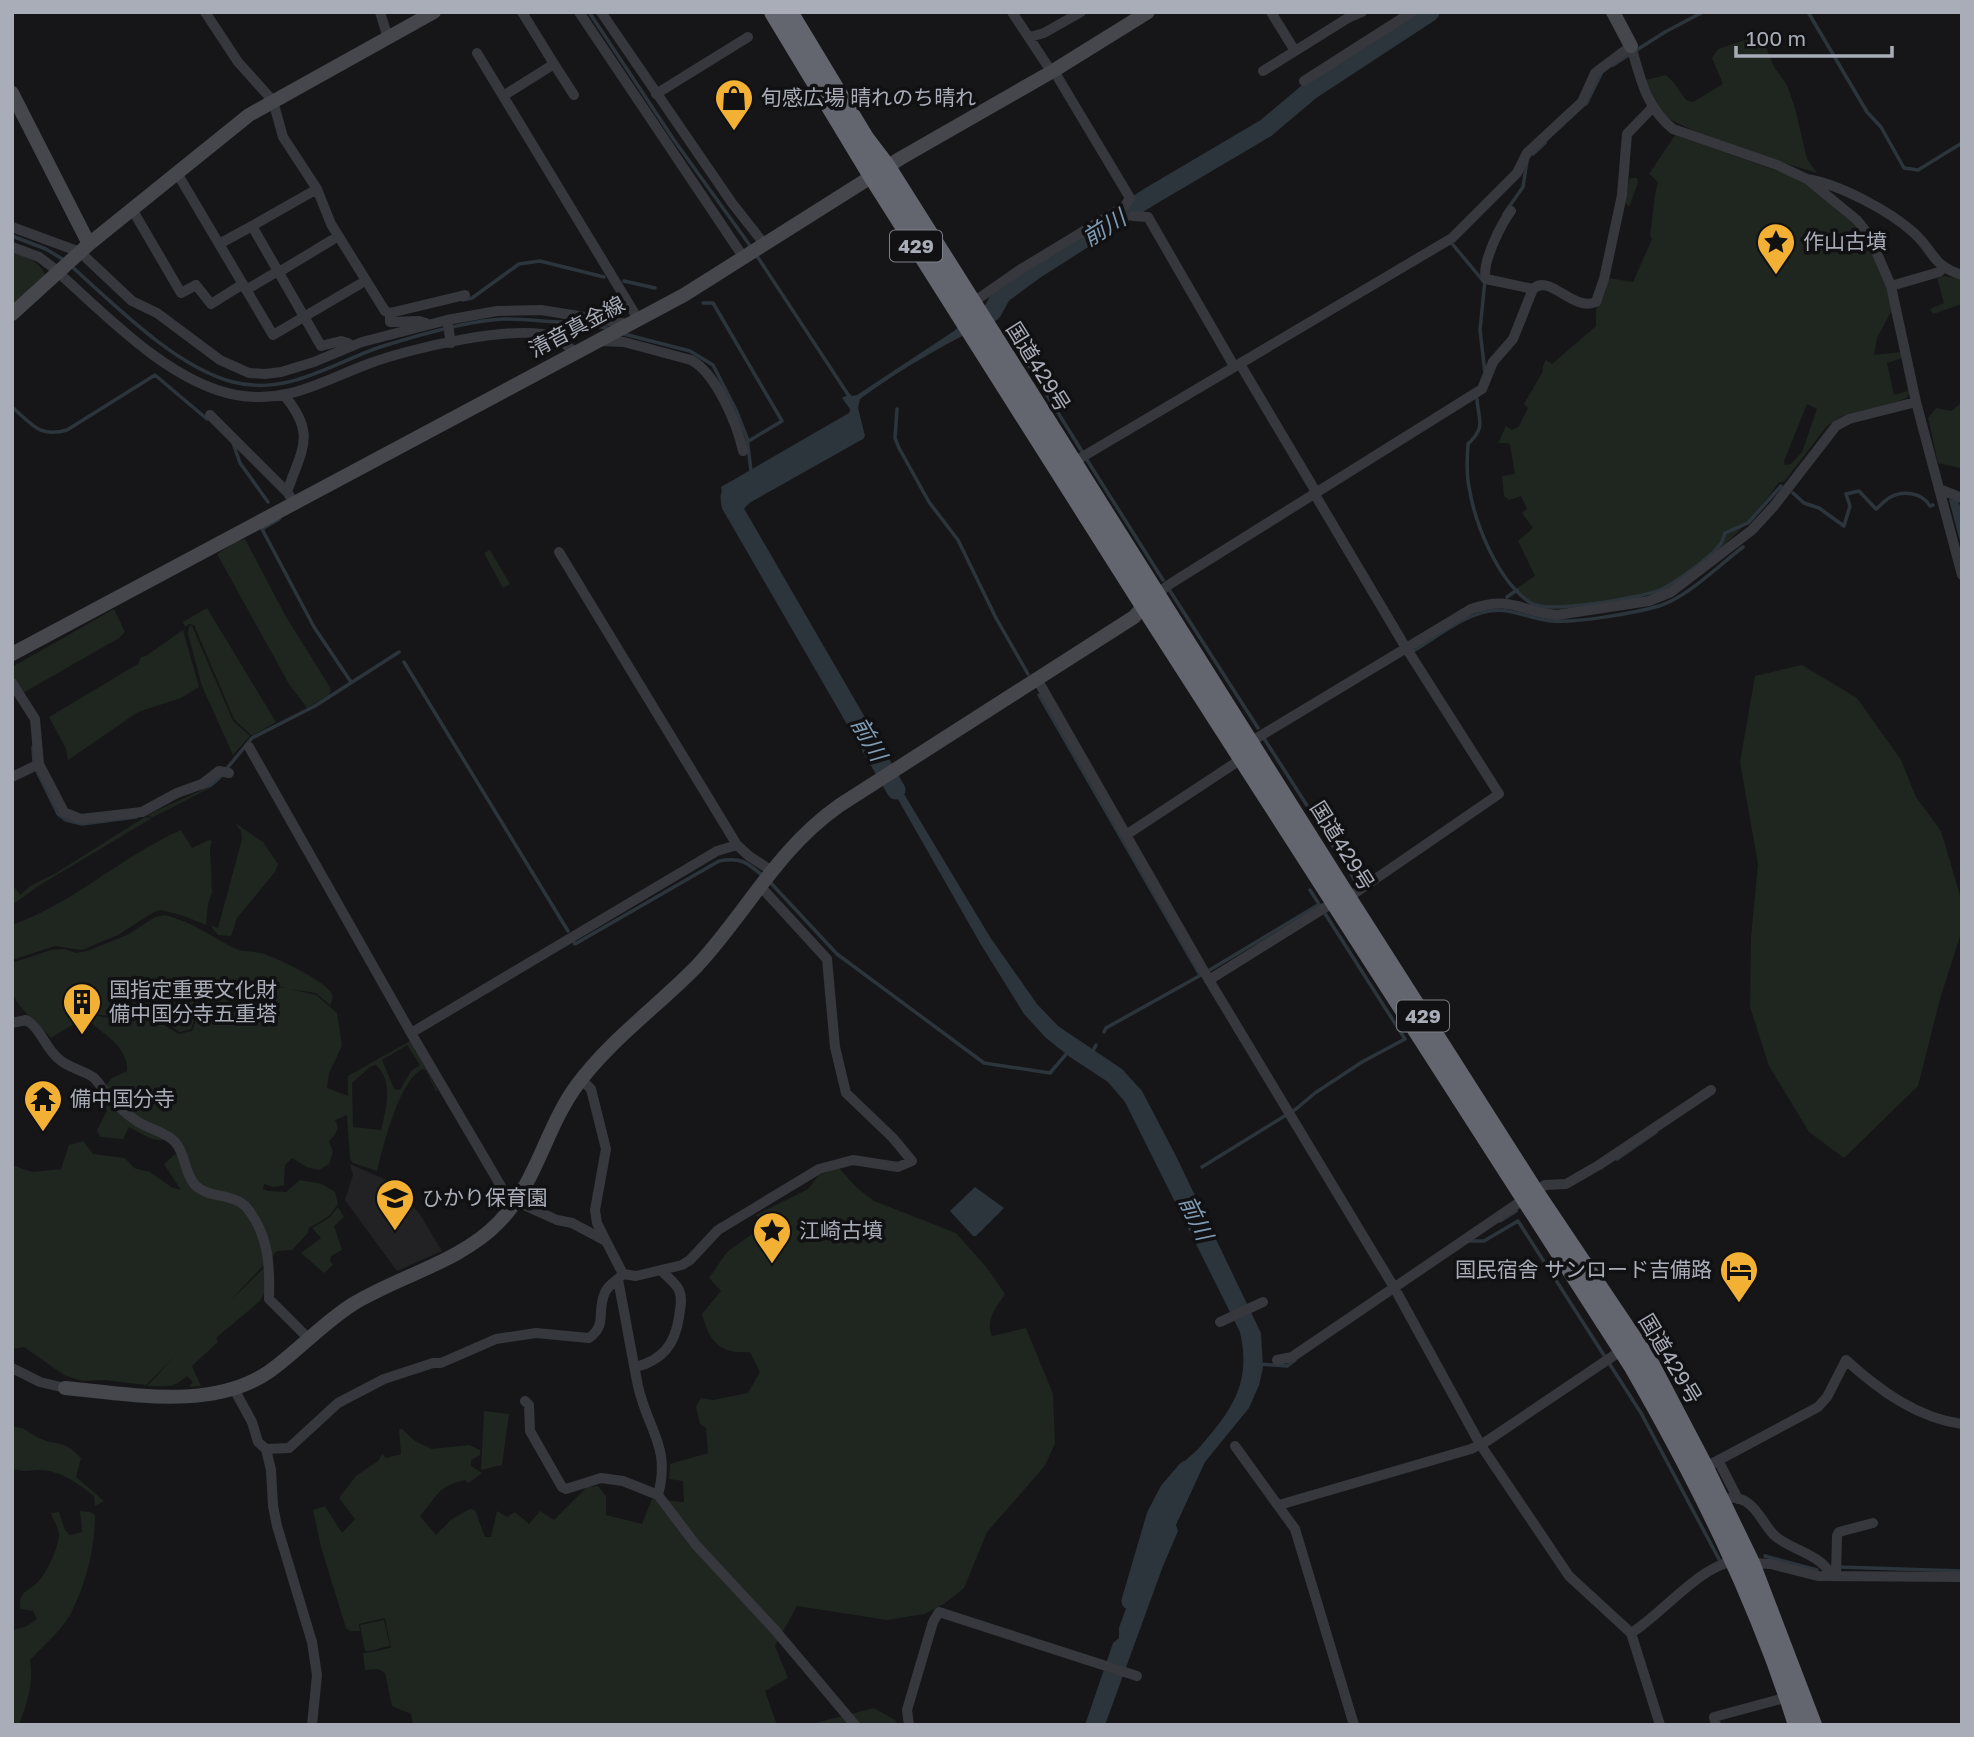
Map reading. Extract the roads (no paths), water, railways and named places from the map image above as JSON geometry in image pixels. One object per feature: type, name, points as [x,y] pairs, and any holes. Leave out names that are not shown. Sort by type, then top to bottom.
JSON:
[{"type":"highway","name":"国道429号","points":[[773,12],[969,309],[982,335],[1246,750],[1331,904],[1530,1195],[1651,1365],[1721,1500],[1795,1702],[1797,1725]]},
{"type":"highway","name":"国道429号","points":[[789,12],[865,138],[879,172]]},
{"type":"highway","name":"国道429号","points":[[1530,1195],[1612,1356],[1705,1468]]},
{"type":"highway","name":"国道429号","points":[[1795,1702],[1813,1725]]},
{"type":"street","points":[[205,12],[238,62],[273,101],[284,137],[331,224],[390,316],[390,322],[419,321],[430,324]]},
{"type":"street","points":[[380,12],[388,37]]},
{"type":"street","points":[[12,314],[73,258],[249,115],[434,12]]},
{"type":"street","points":[[522,12],[574,95]]},
{"type":"street","points":[[579,12],[754,252]]},
{"type":"street","points":[[601,12],[732,203],[754,252]]},
{"type":"street","points":[[969,309],[1018,271],[1125,205],[1130,198],[1053,71],[1012,12]]},
{"type":"street","points":[[1030,37],[1044,33],[1081,12]]},
{"type":"street","name":"清音真金線","points":[[12,654],[290,497],[576,353],[684,295],[879,172],[1053,71],[1148,12]]},
{"type":"street","points":[[1271,12],[1295,51]]},
{"type":"street","points":[[1264,71],[1346,15],[1362,12]]},
{"type":"street","points":[[1304,81],[1412,12]]},
{"type":"street","points":[[1613,12],[1632,51],[1652,108],[1673,129],[1777,165],[1807,179],[1857,220],[1869,235],[1891,286],[1916,402],[1962,575]]},
{"type":"street","points":[[656,94],[748,37]]},
{"type":"street","points":[[1066,467],[1449,240],[1517,173],[1527,153],[1582,102],[1595,73],[1632,51]]},
{"type":"street","points":[[477,53],[630,323]]},
{"type":"street","points":[[503,96],[554,64]]},
{"type":"street","points":[[12,93],[73,258],[151,352],[184,374],[236,395],[285,396],[318,386],[379,361],[451,340],[525,332],[556,338],[576,353]]},
{"type":"street","points":[[12,1367],[40,1382],[65,1388],[181,1396],[209,1395],[234,1389],[270,1371],[350,1306],[472,1245],[501,1221],[517,1202],[559,1114],[581,1079],[698,965],[811,827],[874,783],[1134,617],[1150,601],[1315,493],[1482,389],[1493,362],[1513,339],[1533,289],[1539,284],[1545,284],[1573,301],[1590,304],[1596,302],[1604,279],[1622,195],[1627,134],[1652,108]]},
{"type":"street","points":[[177,173],[273,335],[360,284]]},
{"type":"street","points":[[1807,179],[1823,181],[1894,218],[1914,233],[1943,268],[1962,275]]},
{"type":"street","points":[[219,244],[315,190]]},
{"type":"street","points":[[132,209],[181,293],[196,285],[211,303],[279,272],[332,240]]},
{"type":"street","points":[[1511,211],[1494,243],[1484,272],[1486,279],[1533,289]]},
{"type":"street","points":[[1133,216],[1148,217],[1407,648],[1499,794],[1331,904],[1207,975]]},
{"type":"street","points":[[252,226],[321,346],[341,341],[351,346]]},
{"type":"street","points":[[12,227],[73,258],[132,301],[157,313],[220,360],[234,368],[265,374],[314,362],[351,346],[430,324],[497,310],[526,309],[630,323]]},
{"type":"street","points":[[12,247],[39,257],[73,258]]},
{"type":"street","points":[[1891,286],[1939,272],[1943,268]]},
{"type":"street","points":[[390,316],[465,295]]},
{"type":"street","points":[[447,322],[451,340]]},
{"type":"street","points":[[599,340],[624,342],[700,364],[732,418],[743,451]]},
{"type":"street","points":[[285,396],[301,418],[306,437],[290,497]]},
{"type":"street","points":[[1126,835],[1246,750],[1471,609],[1495,602],[1557,615],[1661,598],[1752,530],[1836,426],[1849,419],[1916,402]]},
{"type":"street","points":[[210,415],[290,497]]},
{"type":"street","points":[[1939,489],[1962,498]]},
{"type":"street","points":[[266,1449],[289,1448],[338,1404],[384,1379],[433,1363],[442,1363],[488,1341],[536,1333],[589,1338],[597,1332],[600,1325],[603,1297],[607,1289],[621,1277],[682,1265],[718,1230],[819,1169],[853,1160],[898,1167],[912,1161],[893,1138],[846,1093],[835,1047],[827,959],[749,856],[737,845],[559,552]]},
{"type":"street","points":[[1037,679],[1207,975],[1396,1290],[1480,1444],[1569,1576],[1630,1633],[1660,1725]]},
{"type":"street","points":[[12,682],[35,719],[36,765],[64,812],[80,819],[142,812],[225,772]]},
{"type":"street","points":[[249,747],[505,1193],[517,1202],[557,1220],[572,1223],[606,1241]]},
{"type":"street","points":[[12,777],[36,765]]},
{"type":"street","points":[[411,1033],[717,851],[737,845]]},
{"type":"street","points":[[12,1023],[26,1020],[35,1024],[51,1051],[60,1060],[92,1076],[120,1108],[137,1121],[173,1140],[178,1146],[188,1176],[197,1186],[205,1192],[246,1206],[262,1232],[268,1248],[269,1299],[309,1339]]},
{"type":"street","points":[[581,1079],[591,1089],[606,1149],[595,1210],[597,1223],[621,1277],[643,1408],[662,1454],[662,1483],[659,1495]]},
{"type":"street","points":[[1277,1360],[1292,1357],[1396,1290],[1545,1185],[1566,1184],[1712,1090]]},
{"type":"street","points":[[636,1367],[658,1358],[673,1342],[678,1329],[681,1306],[678,1288],[661,1270]]},
{"type":"street","points":[[1221,1321],[1261,1302]]},
{"type":"street","points":[[1279,1505],[1480,1444],[1612,1356]]},
{"type":"street","points":[[1705,1468],[1818,1407],[1827,1398],[1846,1360],[1886,1394],[1939,1420],[1962,1424]]},
{"type":"street","points":[[234,1389],[252,1423],[258,1442],[266,1449],[277,1526],[312,1642],[317,1675],[312,1725]]},
{"type":"street","points":[[525,1401],[528,1405],[530,1431],[562,1487],[571,1488],[601,1478],[623,1481],[659,1495],[696,1545],[775,1630],[855,1725]]},
{"type":"street","points":[[1235,1446],[1296,1529],[1353,1725]]},
{"type":"street","points":[[1721,1500],[1750,1505],[1773,1534],[1827,1567],[1833,1575]]},
{"type":"street","points":[[1833,1575],[1839,1532],[1873,1523]]},
{"type":"street","points":[[1630,1633],[1693,1582],[1726,1562],[1771,1564],[1818,1576],[1962,1577]]},
{"type":"street","points":[[909,1725],[906,1710],[933,1622],[939,1612],[1135,1675]]},
{"type":"street","points":[[1716,1725],[1714,1717],[1795,1702]]},
{"type":"water","points":[[1003,290],[1006,294],[999,317],[928,355],[860,399],[858,408],[865,436],[863,439],[751,502],[736,519],[723,498],[721,487],[849,413],[850,409],[842,398],[850,394],[857,395],[954,331]]},
{"type":"water","points":[[1949,500],[1957,500],[1962,509],[1962,549]]},
{"type":"water","points":[[889,769],[990,937],[1037,1004],[1058,1026],[1122,1069],[1142,1091],[1261,1333],[1263,1368],[1259,1385],[1249,1408],[1205,1462],[1176,1525],[1178,1531],[1105,1725],[1085,1725],[1113,1643],[1119,1638],[1119,1628],[1147,1549],[1178,1471],[1221,1422],[1236,1396],[1243,1367],[1240,1332],[1125,1102],[1108,1082],[1046,1038],[1024,1014],[980,943],[883,773]]},
{"type":"water","points":[[975,1187],[1004,1208],[973,1236],[950,1211]]},
{"type":"waterway","points":[[589,12],[674,140],[751,247]]},
{"type":"waterway","name":"前川","points":[[992,312],[1002,294],[1033,271],[1149,197],[1266,128],[1311,90],[1430,12]]},
{"type":"waterway","points":[[1613,65],[1703,12]]},
{"type":"waterway","points":[[1808,12],[1867,112],[1881,127],[1904,168],[1918,170],[1962,143]]},
{"type":"waterway","points":[[1586,104],[1601,74]]},
{"type":"waterway","points":[[1533,154],[1545,143]]},
{"type":"waterway","points":[[1504,214],[1523,187],[1527,161]]},
{"type":"waterway","points":[[12,236],[46,249],[64,260]]},
{"type":"waterway","points":[[1449,240],[1484,282]]},
{"type":"waterway","points":[[755,253],[849,396]]},
{"type":"waterway","points":[[463,300],[472,298],[519,264],[540,261],[604,277]]},
{"type":"waterway","points":[[70,265],[146,332],[189,363],[233,382],[253,385],[290,382],[380,347],[475,322],[518,319],[584,324],[610,329]]},
{"type":"waterway","points":[[1485,280],[1480,330],[1485,373]]},
{"type":"waterway","points":[[624,281],[655,288]]},
{"type":"waterway","points":[[703,303],[713,303],[782,421],[747,442]]},
{"type":"waterway","points":[[624,334],[690,351],[713,365],[747,438],[751,471]]},
{"type":"waterway","points":[[1016,345],[1083,453]]},
{"type":"waterway","points":[[12,407],[43,431],[67,430],[155,375],[207,419]]},
{"type":"waterway","points":[[1477,399],[1479,427],[1468,444],[1467,476],[1472,502],[1498,567],[1519,594],[1540,606],[1574,606],[1636,597],[1662,589],[1707,558],[1720,544],[1725,533],[1748,523],[1781,486]]},
{"type":"waterway","points":[[897,409],[895,438],[899,448],[929,502],[958,540],[996,618],[1028,674]]},
{"type":"waterway","points":[[233,443],[240,463],[268,502]]},
{"type":"waterway","points":[[1087,460],[1163,580]]},
{"type":"waterway","points":[[1793,493],[1804,503],[1819,508],[1844,526],[1850,506],[1846,494],[1859,491],[1876,509],[1894,495],[1906,493],[1917,495],[1930,506],[1933,505]]},
{"type":"waterway","name":"前川","points":[[733,495],[730,497],[731,505],[896,790]]},
{"type":"waterway","points":[[279,519],[262,529],[314,627],[351,682]]},
{"type":"waterway","points":[[1413,651],[1459,622],[1489,611],[1505,611],[1544,620],[1563,621],[1606,617],[1659,606],[1681,596],[1743,547]]},
{"type":"waterway","points":[[1507,597],[1517,590]]},
{"type":"waterway","points":[[1170,591],[1258,728]]},
{"type":"waterway","points":[[204,787],[219,778],[252,738],[315,706],[399,652]]},
{"type":"waterway","points":[[404,662],[568,931]]},
{"type":"waterway","points":[[1039,695],[1200,975]]},
{"type":"waterway","points":[[1265,740],[1358,885]]},
{"type":"waterway","points":[[33,747],[34,763]]},
{"type":"waterway","points":[[36,769],[58,814],[66,820],[82,824],[136,817]]},
{"type":"waterway","points":[[574,942],[575,944],[719,861],[743,862],[763,876]]},
{"type":"waterway","points":[[769,881],[837,954],[984,1063],[1050,1073],[1068,1052]]},
{"type":"waterway","points":[[1202,1167],[1296,1109],[1362,1062],[1405,1039],[1310,890]]},
{"type":"waterway","points":[[1208,971],[1318,905]]},
{"type":"waterway","points":[[1104,1032],[1106,1028],[1201,975]]},
{"type":"waterway","points":[[1092,1053],[1096,1045]]},
{"type":"waterway","points":[[1617,1159],[1656,1132]]},
{"type":"waterway","points":[[1500,1221],[1516,1211]]},
{"type":"waterway","points":[[1468,1241],[1484,1241],[1518,1221],[1641,1413],[1720,1561]]},
{"type":"waterway","points":[[1259,1364],[1287,1366],[1295,1360]]},
{"type":"waterway","name":"前川","points":[[1131,1601],[1156,1516],[1169,1491],[1187,1470]]},
{"type":"waterway","points":[[1765,1556],[1817,1570]]},
{"type":"waterway","points":[[1839,1567],[1962,1571]]},
{"type":"place","name":"旬感広場 晴れのち晴れ","points":[[734,132]]},
{"type":"place","name":"作山古墳","points":[[1776,276]]},
{"type":"place","name":"国指定重要文化財 備中国分寺五重塔","points":[[82,1036]]},
{"type":"place","name":"備中国分寺","points":[[43,1133]]},
{"type":"place","name":"ひかり保育園","points":[[395,1232]]},
{"type":"place","name":"江崎古墳","points":[[772,1265]]},
{"type":"place","name":"国民宿舎 サンロード吉備路","points":[[1739,1304]]}]
